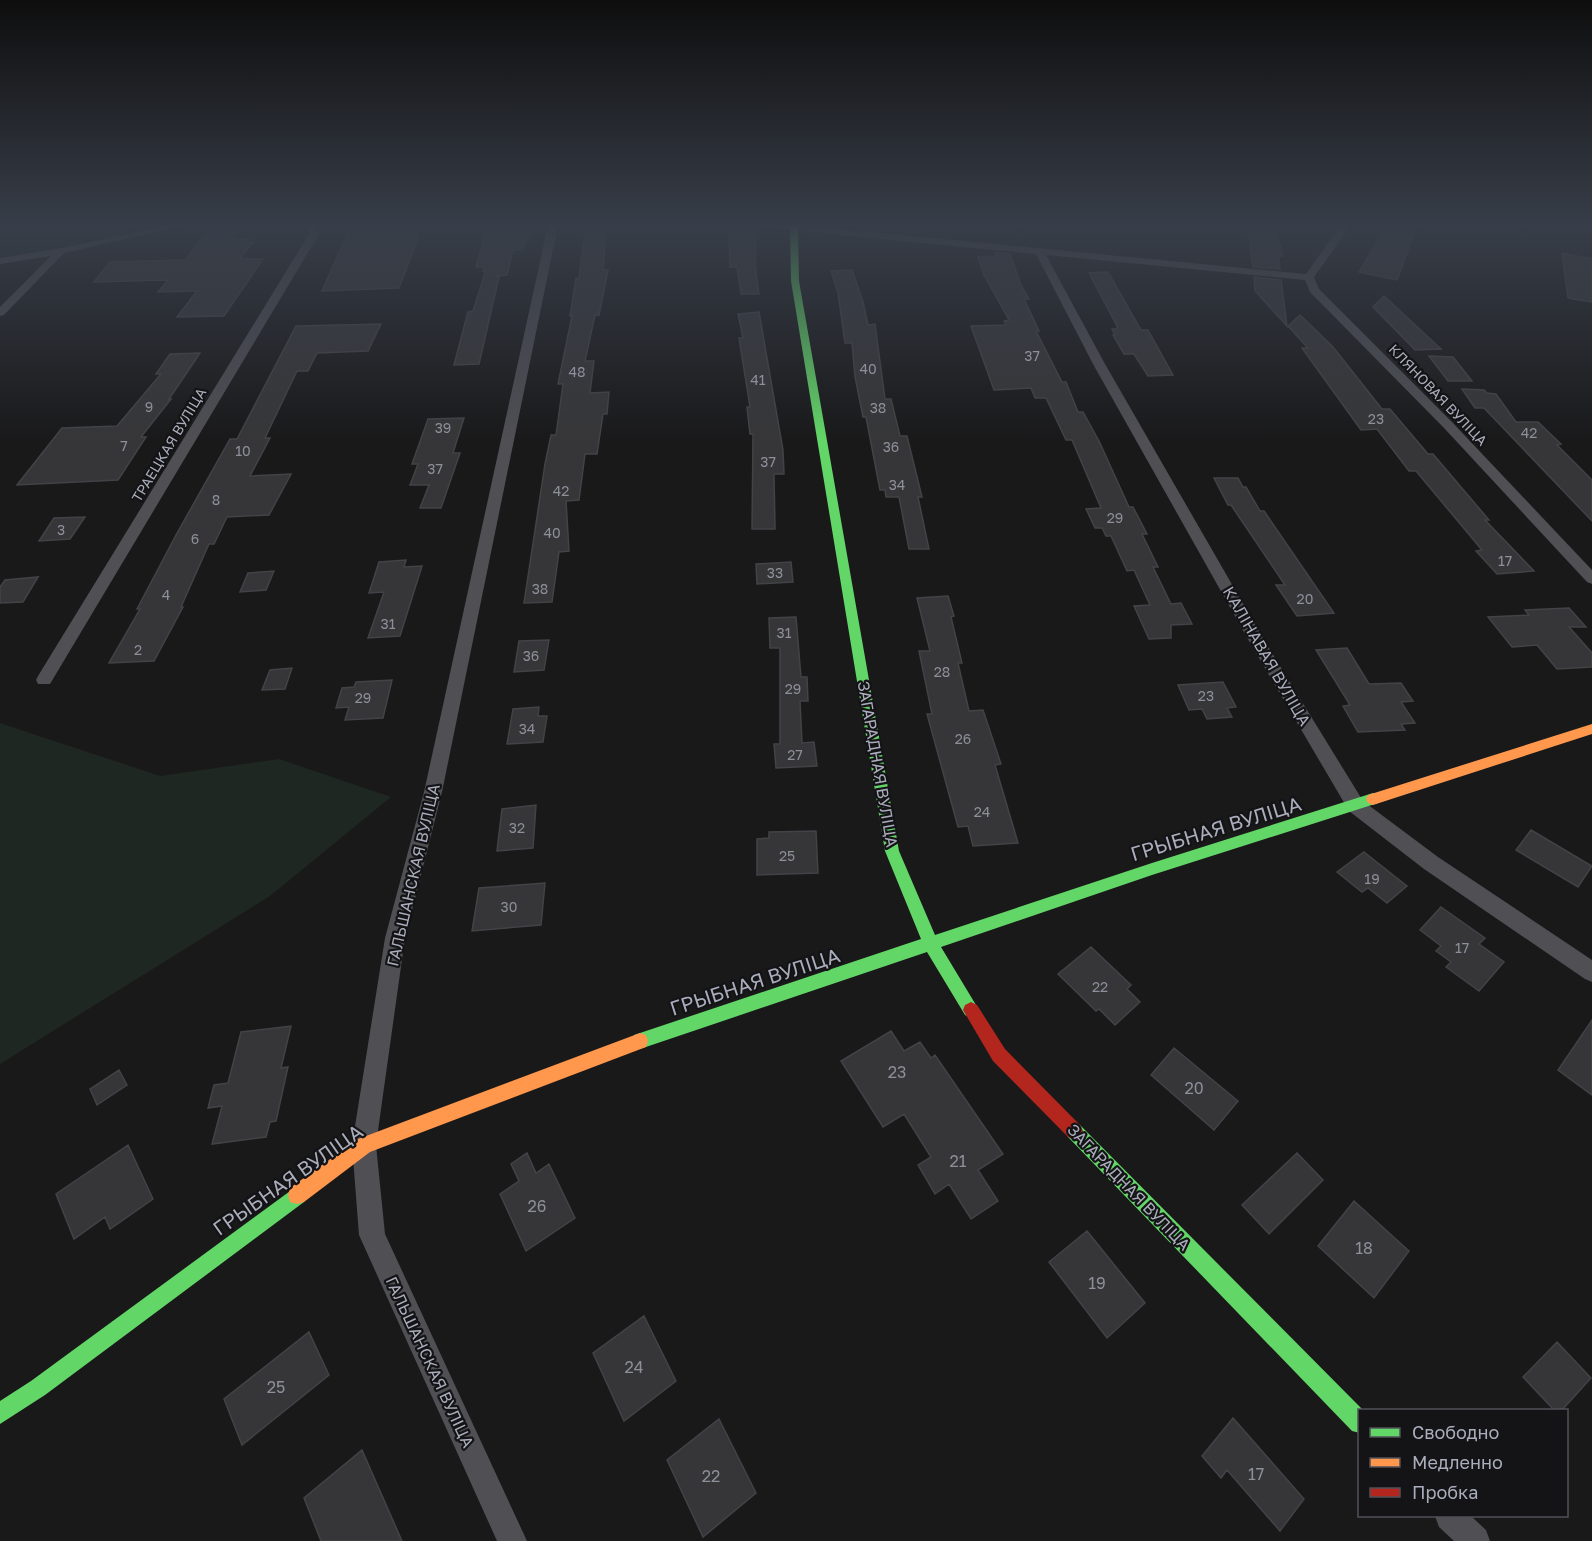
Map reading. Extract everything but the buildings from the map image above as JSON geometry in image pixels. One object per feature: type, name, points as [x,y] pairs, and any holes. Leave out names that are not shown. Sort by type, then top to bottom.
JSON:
[{"type":"street","points":[[0,313],[16,297]]},
{"type":"street","name":"ТРАЕЦКАЯ ВУЛІЦА","points":[[44,680],[276,297]]},
{"type":"street","name":"ГАЛЬШАНСКАЯ ВУЛІЦА","points":[[512,1541],[372,1235],[364,1145],[395,938],[433,792],[538,297]]},
{"type":"street","name":"ЗАГАРАДНАЯ ВУЛІЦА","points":[[798,297],[892,851],[931,944],[999,1055],[1358,1422]]},
{"type":"street","name":"КАЛІНАВАЯ ВУЛІЦА","points":[[1064,297],[1111,385],[1257,641],[1356,806],[1431,863],[1592,972]]},
{"type":"street","name":"КЛЯНОВАЯ ВУЛІЦА","points":[[1321,297],[1448,425],[1592,579]]},
{"type":"street","name":"ГРЫБНАЯ ВУЛІЦА","points":[[0,1413],[38,1388],[364,1145],[654,1036],[1152,869],[1356,806],[1592,729]]},
{"type":"street","points":[[1452,1517],[1475,1541]]},
{"type":"shaded area","points":[[0,723],[160,776],[279,759],[391,797],[270,896],[0,1064]]},
{"type":"traffic: fast","points":[[798,297],[892,851],[931,944],[971,1010]]},
{"type":"traffic: fast","points":[[640,1041],[1152,869],[1373,799]]},
{"type":"traffic: fast","points":[[1074,1131],[1358,1421]]},
{"type":"traffic: fast","points":[[0,1413],[38,1388],[297,1195]]},
{"type":"traffic: slow","points":[[1373,799],[1592,729]]},
{"type":"traffic: slow","points":[[297,1195],[364,1145],[640,1041]]},
{"type":"traffic: jam","points":[[971,1010],[999,1055],[1074,1131]]}]
